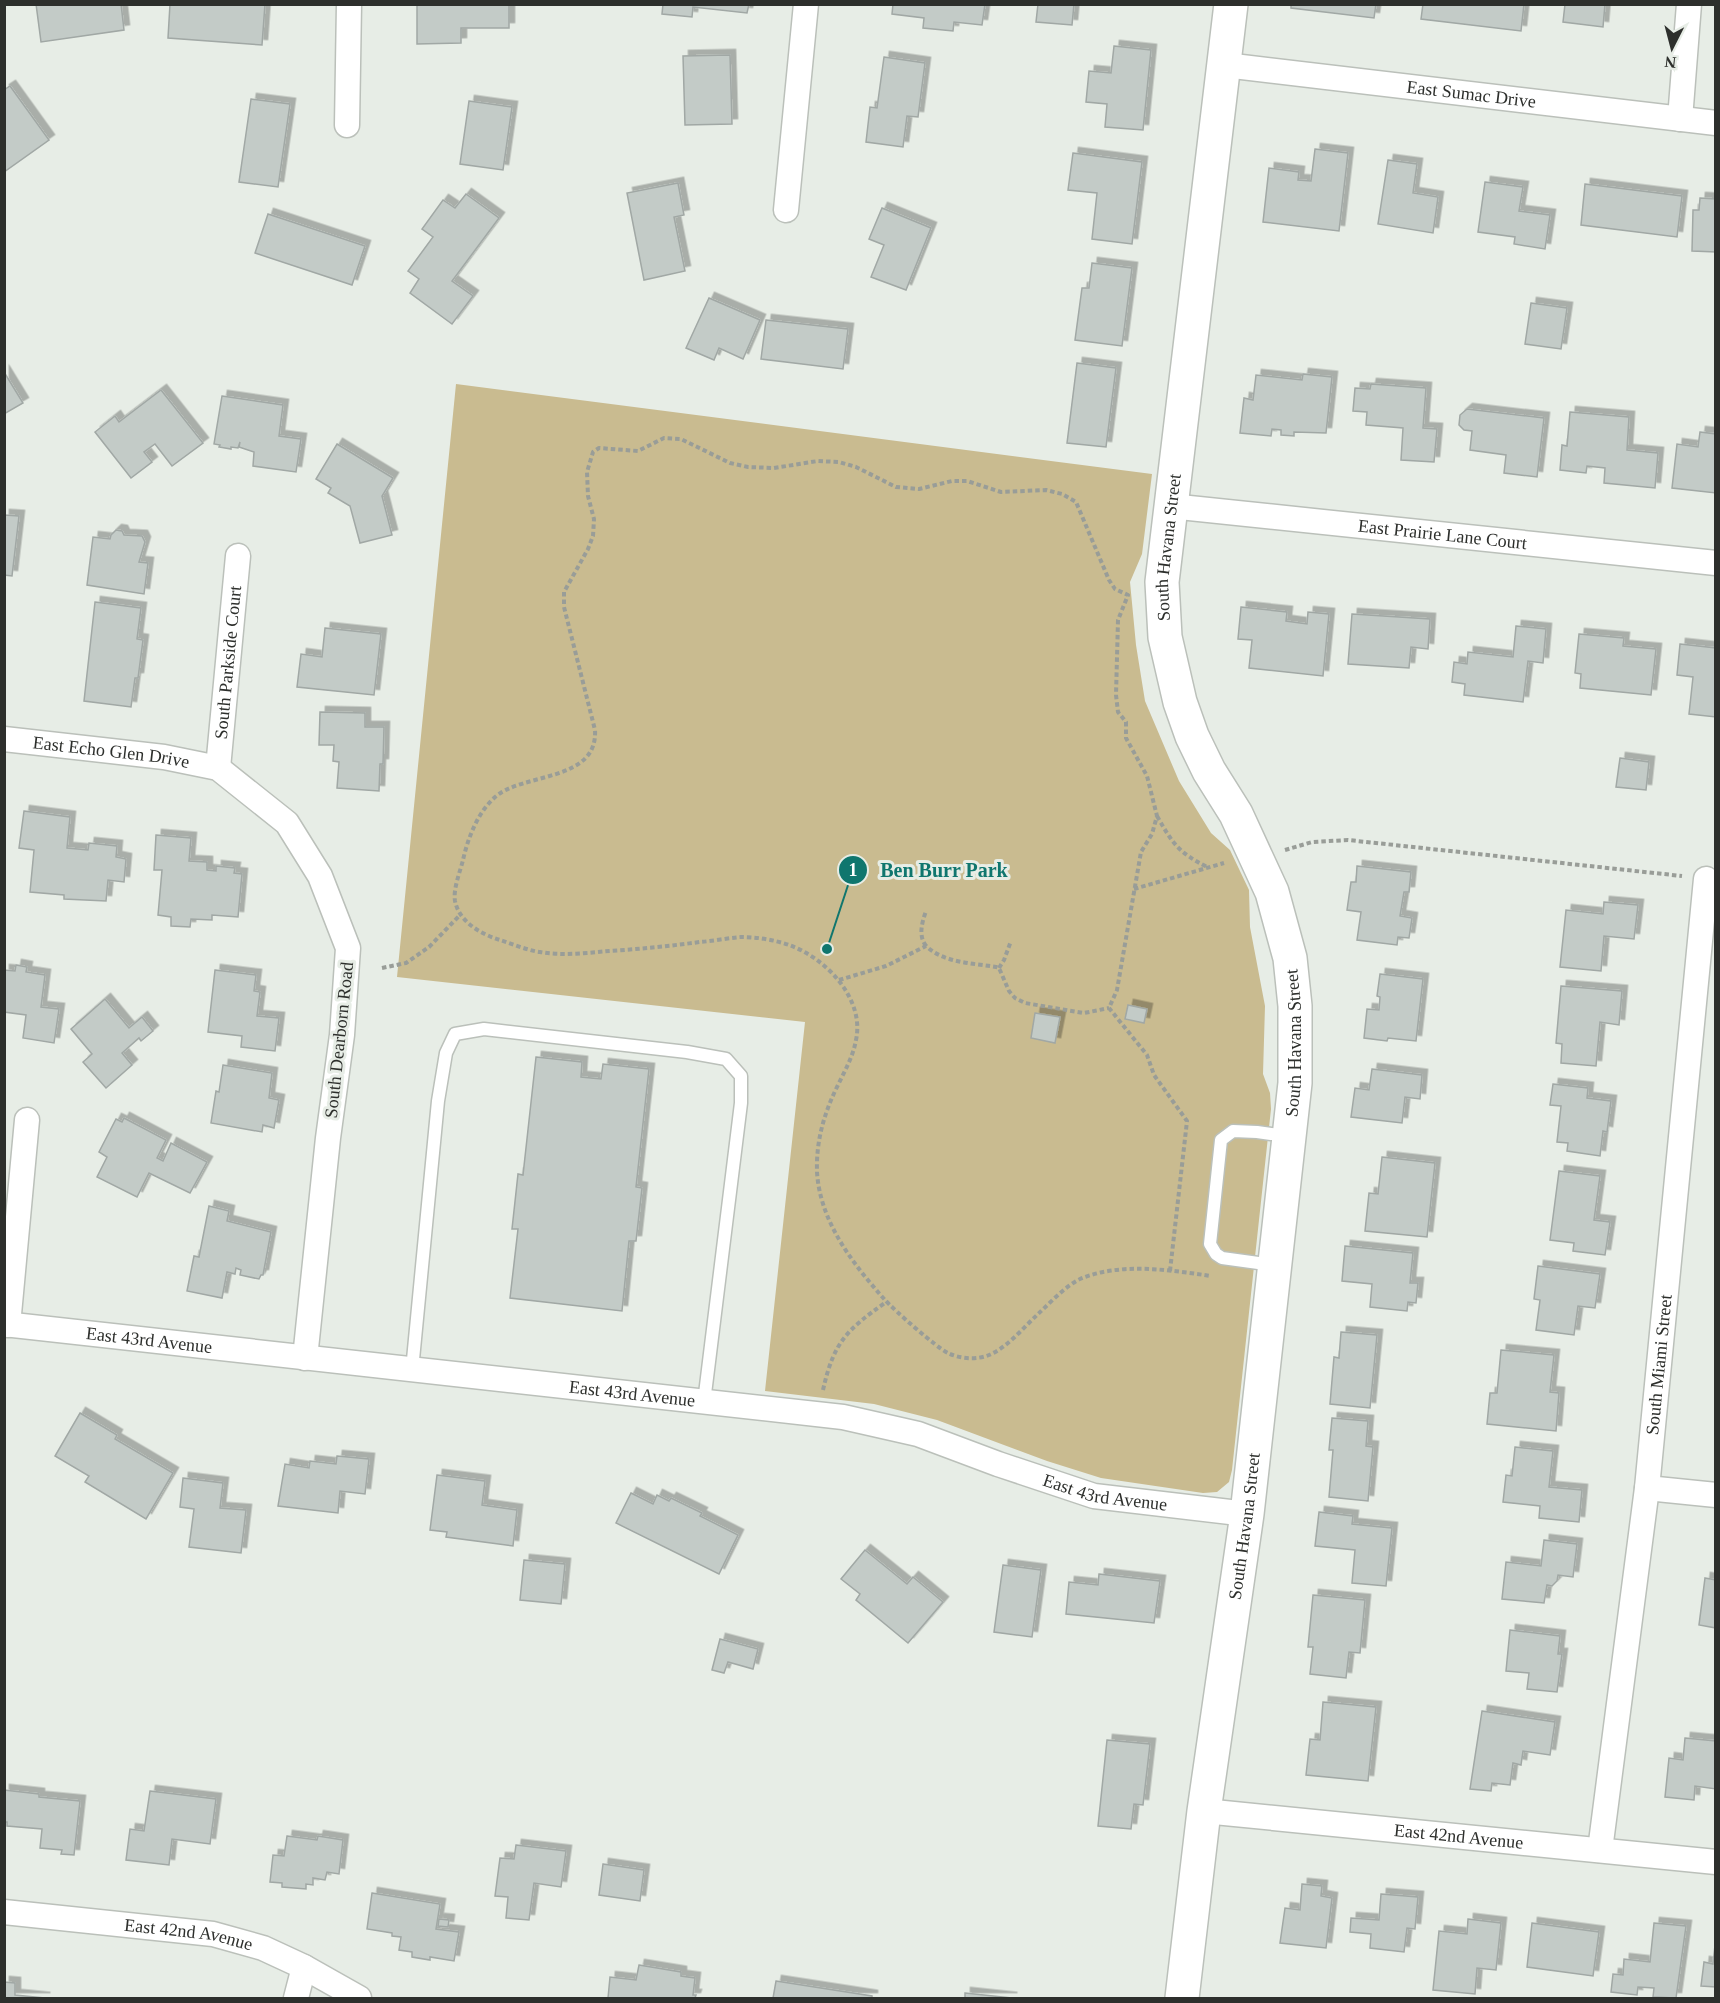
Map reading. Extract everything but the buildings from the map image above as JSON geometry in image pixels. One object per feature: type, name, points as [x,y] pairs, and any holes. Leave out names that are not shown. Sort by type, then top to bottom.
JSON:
[{"type":"street","points":[[347,125],[349,4]]},
{"type":"street","points":[[786,210],[806,4]]},
{"type":"street","name":"South Havana Street","points":[[1182,1998],[1204,1811],[1247,1514],[1294,1083],[1295,1006],[1290,958],[1272,892],[1244,861],[1236,814],[1209,771],[1192,736],[1179,702],[1164,626],[1162,582],[1170,506],[1231,4]]},
{"type":"street","points":[[1680,119],[1689,4]]},
{"type":"street","name":"East Sumac Drive","points":[[1225,65],[1716,123]]},
{"type":"street","name":"East Prairie Lane Court","points":[[1170,506],[1716,563]]},
{"type":"street","name":"South Parkside Court","points":[[218,768],[238,556]]},
{"type":"street","name":"East Echo Glen Drive","points":[[4,739],[164,758],[218,768]]},
{"type":"street","name":"South Dearborn Road","points":[[218,768],[287,823],[320,876],[348,948],[342,1035],[328,1138],[305,1358]]},
{"type":"street","name":"South Miami Street","points":[[1600,1850],[1647,1488],[1706,879]]},
{"type":"street","points":[[6,1324],[27,1120]]},
{"type":"street","name":"East 43rd Avenue","points":[[6,1324],[843,1418],[918,1434],[1094,1496],[1247,1514]]},
{"type":"street","points":[[1647,1488],[1716,1496]]},
{"type":"street","name":"East 42nd Avenue","points":[[1204,1811],[1716,1862]]},
{"type":"street","name":"East 42nd Avenue","points":[[4,1912],[213,1934],[263,1948],[304,1967],[359,1998]]},
{"type":"street","points":[[296,1998],[304,1967]]},
{"type":"lane","points":[[412,1370],[438,1101],[446,1053],[455,1034],[484,1029],[687,1052],[726,1059],[741,1076],[741,1103],[704,1402]]},
{"type":"lane","points":[[1273,1265],[1222,1258],[1216,1254],[1210,1244],[1221,1140],[1233,1131],[1288,1137]]},
{"type":"path","points":[[1208,867],[1177,848],[1157,816],[1147,776],[1126,738],[1126,722],[1118,712],[1116,695],[1118,620],[1128,595],[1115,589],[1109,580],[1076,502],[1062,494],[1046,490],[1001,492],[967,481],[952,481],[919,489],[896,487],[856,467],[839,462],[818,461],[774,468],[748,467],[730,463],[681,439],[664,438],[638,451],[599,448],[593,453],[587,472],[588,496],[594,519],[592,536],[588,549],[564,592],[564,607],[595,729],[596,742],[588,754],[561,774],[518,785],[494,797],[474,826],[465,849],[454,898],[460,915],[477,931],[539,952],[571,954],[599,952],[741,937],[770,940],[792,946],[820,961],[839,980],[856,1018],[857,1036],[851,1059],[826,1110],[819,1136],[817,1171],[820,1196],[832,1230],[886,1302],[946,1353],[978,1358],[991,1355],[1004,1346],[1060,1293],[1079,1280],[1117,1270],[1170,1271],[1222,1278]]},
{"type":"path","points":[[1109,1008],[1116,990],[1141,852],[1152,834],[1157,816]]},
{"type":"path","points":[[1133,889],[1208,867],[1244,861],[1312,842],[1348,840],[1706,879]]},
{"type":"path","points":[[926,911],[922,923],[922,941],[933,953],[948,959],[999,968]]},
{"type":"path","points":[[382,968],[406,963],[429,947],[460,915]]},
{"type":"path","points":[[999,968],[1011,941]]},
{"type":"path","points":[[839,980],[886,966],[926,946]]},
{"type":"path","points":[[999,968],[1009,991],[1015,998],[1025,1003],[1084,1013],[1109,1008]]},
{"type":"path","points":[[1109,1008],[1147,1055],[1154,1076],[1187,1121],[1170,1271]]},
{"type":"path","points":[[822,1393],[826,1374],[842,1338],[857,1323],[886,1302]]},
{"type":"shaded area","points":[[456,384],[1152,474],[1142,554],[1130,582],[1136,645],[1145,701],[1179,781],[1211,833],[1230,850],[1249,890],[1250,927],[1265,1006],[1263,1074],[1270,1093],[1271,1109],[1232,1470],[1229,1482],[1217,1492],[1203,1493],[1101,1478],[1047,1461],[937,1420],[874,1404],[765,1391],[805,1022],[397,977]]},
{"type":"place","name":"Ben Burr Park","points":[[827,949]]}]
